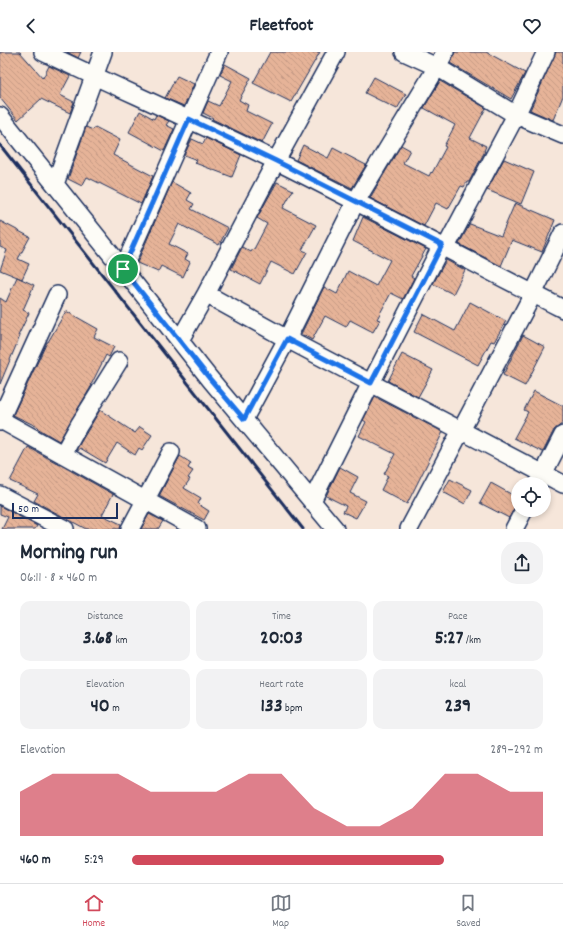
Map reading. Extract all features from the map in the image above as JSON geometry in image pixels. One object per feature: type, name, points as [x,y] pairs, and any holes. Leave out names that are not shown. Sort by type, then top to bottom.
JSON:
[{"type":"street","points":[[43,52],[276,161],[444,246],[563,309]]},
{"type":"street","points":[[55,184],[102,52]]},
{"type":"street","points":[[123,269],[219,52]]},
{"type":"street","points":[[180,340],[336,52]]},
{"type":"street","points":[[404,52],[437,68],[516,115],[563,135]]},
{"type":"street","points":[[244,419],[287,339],[356,201],[437,68],[445,52]]},
{"type":"street","points":[[312,501],[371,383],[516,115],[546,52]]},
{"type":"street","points":[[0,116],[210,379],[335,529]]},
{"type":"street","points":[[409,529],[533,294],[563,233]]},
{"type":"street","points":[[206,294],[287,339],[461,431],[538,477]]},
{"type":"street","points":[[58,295],[0,421],[63,454],[197,529]]},
{"type":"street","points":[[63,454],[79,425],[119,361]]},
{"type":"street","points":[[542,477],[563,435]]},
{"type":"street","points":[[130,529],[172,452]]},
{"type":"street","points":[[551,481],[563,484]]},
{"type":"street","points":[[0,496],[65,529]]},
{"type":"street","points":[[514,529],[520,517]]},
{"type":"building","points":[[0,52],[20,52],[43,78],[49,66],[70,76],[60,95],[74,102],[70,113],[41,99],[18,120],[0,98]]},
{"type":"building","points":[[67,52],[81,52],[78,58]]},
{"type":"building","points":[[270,52],[320,52],[291,102],[253,83]]},
{"type":"building","points":[[455,52],[486,52],[525,73],[511,99],[450,63]]},
{"type":"building","points":[[556,52],[563,52],[563,96],[553,120],[530,110]]},
{"type":"building","points":[[225,64],[251,78],[239,100],[248,105],[246,111],[272,124],[262,143],[212,119],[213,118],[203,113],[208,101],[219,106],[232,81],[220,75]]},
{"type":"building","points":[[177,76],[194,84],[184,106],[165,98]]},
{"type":"building","points":[[374,77],[406,94],[397,109],[365,93]]},
{"type":"building","points":[[440,81],[486,108],[470,138],[486,146],[485,151],[469,182],[467,182],[464,187],[461,186],[448,209],[436,203],[424,226],[370,198],[401,145],[410,150],[403,163],[429,176],[431,172],[432,173],[446,147],[444,146],[455,125],[424,108]]},
{"type":"building","points":[[140,111],[154,119],[156,115],[169,121],[166,125],[174,129],[164,151],[129,132]]},
{"type":"building","points":[[86,127],[93,130],[95,127],[120,140],[113,155],[153,176],[141,204],[87,177],[82,186],[68,179]]},
{"type":"building","points":[[206,138],[241,155],[232,177],[195,163],[197,160],[184,155],[192,139],[203,144]]},
{"type":"building","points":[[303,145],[328,158],[333,148],[366,165],[352,188],[296,160]]},
{"type":"building","points":[[504,159],[534,172],[521,204],[487,190]]},
{"type":"building","points":[[172,182],[191,193],[187,200],[194,204],[191,209],[228,228],[219,245],[179,224],[169,244],[188,254],[185,259],[190,262],[183,277],[161,266],[158,272],[137,263]]},
{"type":"building","points":[[277,182],[293,190],[283,208],[316,225],[302,250],[307,252],[295,274],[271,262],[260,284],[231,269],[242,247],[251,252],[254,249],[267,224],[257,218]]},
{"type":"building","points":[[515,203],[555,220],[542,252],[512,240],[501,266],[459,244],[470,224],[501,236]]},
{"type":"building","points":[[363,217],[426,249],[411,276],[414,278],[403,299],[391,293],[377,319],[380,320],[373,332],[350,320],[346,327],[325,316],[312,340],[301,334],[324,287],[337,294],[348,271],[376,286],[390,260],[353,241]]},
{"type":"building","points":[[0,221],[30,237],[18,259],[29,264],[22,279],[0,270],[7,250],[0,247]]},
{"type":"building","points":[[446,260],[465,270],[453,294],[433,284]]},
{"type":"building","points":[[17,277],[34,285],[23,310],[29,313],[18,336],[20,336],[0,384],[0,298],[6,302]]},
{"type":"building","points":[[470,302],[506,321],[494,342],[491,341],[478,365],[414,332],[423,314],[455,331]]},
{"type":"building","points":[[66,311],[98,329],[94,337],[114,347],[109,357],[106,355],[92,385],[59,441],[37,428],[38,427],[13,415],[47,342]]},
{"type":"building","points":[[523,335],[545,347],[525,386],[503,375]]},
{"type":"building","points":[[402,354],[433,370],[418,397],[388,381]]},
{"type":"building","points":[[534,391],[563,406],[563,423],[554,430],[543,452],[514,438],[528,412],[524,410]]},
{"type":"building","points":[[375,397],[443,432],[407,504],[381,490],[388,476],[384,474],[395,454],[359,436],[366,422],[363,420]]},
{"type":"building","points":[[100,410],[135,433],[140,427],[152,435],[142,450],[139,448],[135,455],[117,443],[105,463],[80,448],[78,451],[76,450]]},
{"type":"building","points":[[28,447],[113,494],[102,515],[121,524],[120,529],[86,529],[34,501],[38,494],[10,481]]},
{"type":"building","points":[[180,456],[191,463],[188,468],[193,471],[184,488],[201,498],[198,504],[209,511],[204,520],[159,496]]},
{"type":"building","points":[[340,467],[358,477],[350,493],[366,501],[356,518],[343,512],[346,506],[326,496]]},
{"type":"building","points":[[450,479],[472,490],[465,504],[443,492]]},
{"type":"building","points":[[491,483],[511,494],[511,514],[509,518],[480,503]]},
{"type":"building","points":[[0,506],[37,526],[35,529],[2,529],[8,517],[0,514]]},
{"type":"building","points":[[149,514],[163,521],[158,529],[141,529]]},
{"type":"railway","points":[[0,145],[303,529]]},
{"type":"route","points":[[189,119],[442,245],[371,383],[287,339],[244,419],[210,379],[123,269],[189,119]]}]
